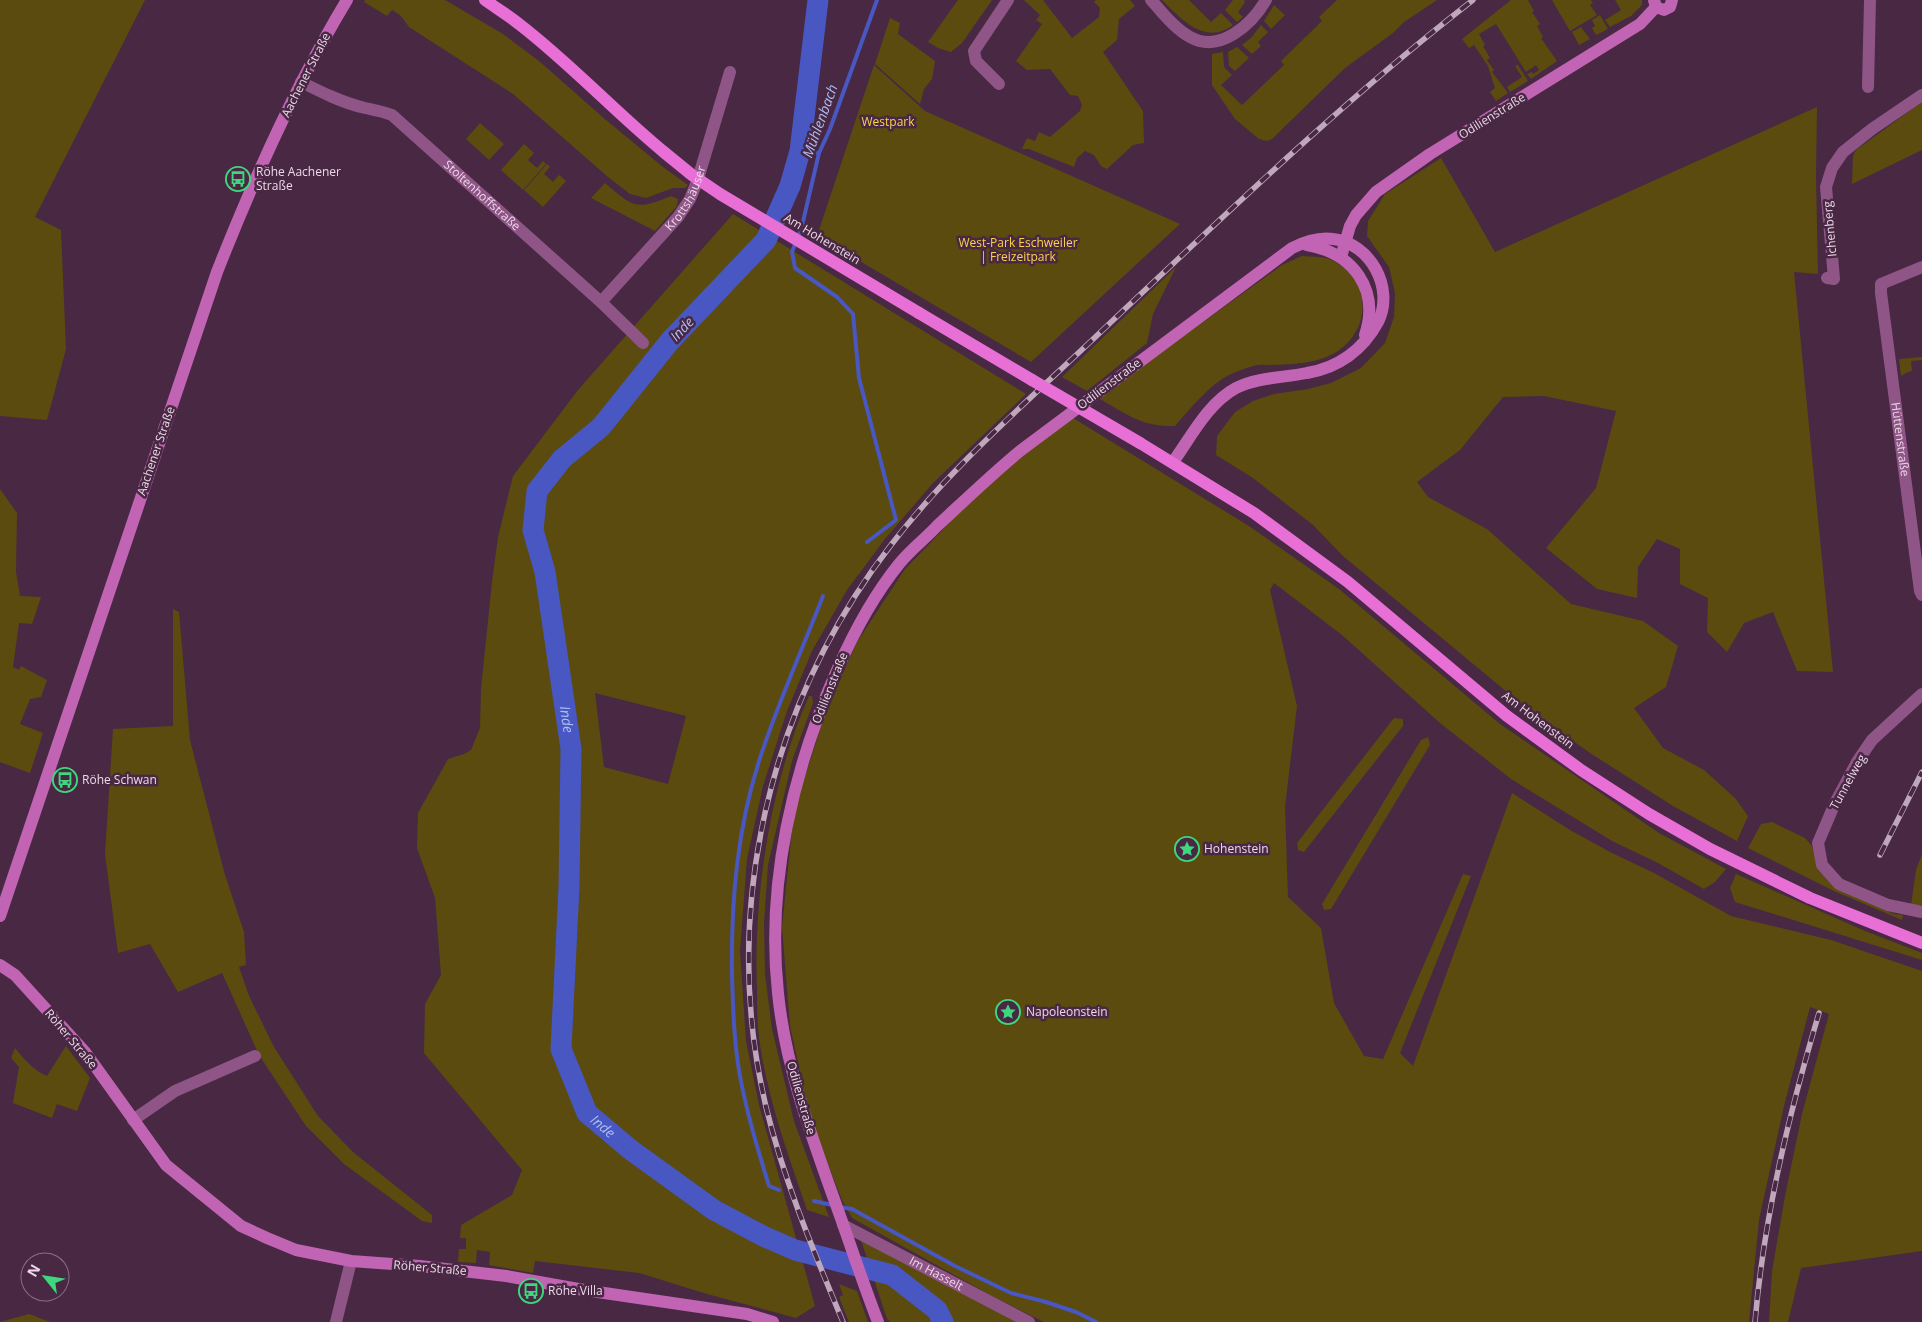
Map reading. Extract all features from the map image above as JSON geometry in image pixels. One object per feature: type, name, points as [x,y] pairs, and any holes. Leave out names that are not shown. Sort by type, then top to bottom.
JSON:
[{"type":"main road","name":"Aachener Straße","points":[[0,916],[217,272],[252,185],[301,82],[346,0]]},
{"type":"main road","name":"Am Hohenstein","points":[[485,0],[519,23],[632,126],[692,175],[720,194],[1173,462],[1254,513],[1348,582],[1507,716],[1581,770],[1649,814],[1710,849],[1810,898],[1922,944]]},
{"type":"main road","points":[[1655,4],[1659,9],[1667,9],[1672,4],[1672,0]]},
{"type":"main road","name":"Odilienstraße","points":[[1341,257],[1356,214],[1376,192],[1430,154],[1640,24],[1655,4]]},
{"type":"main road","name":"Odilienstraße","points":[[878,1322],[806,1121],[790,1064],[778,995],[776,928],[780,873],[793,800],[812,732],[852,638],[875,598],[900,563],[989,477],[1020,451],[1278,257],[1300,244],[1331,238],[1346,242]]},
{"type":"main road","points":[[1173,462],[1215,404],[1232,391],[1253,382],[1322,370],[1356,352],[1362,345],[1378,321],[1383,308],[1381,282],[1378,273],[1364,254],[1346,242]]},
{"type":"main road","points":[[1300,244],[1320,247],[1341,257],[1355,270],[1365,287],[1370,306],[1369,324],[1362,345]]},
{"type":"main road","name":"Röher Straße","points":[[0,965],[15,975],[85,1052],[166,1165],[241,1226],[296,1250],[351,1262],[420,1266],[497,1274],[611,1294],[747,1314],[773,1322]]},
{"type":"street","points":[[999,84],[976,61],[974,51],[1008,0]]},
{"type":"street","points":[[1151,0],[1184,33],[1204,43],[1225,39],[1236,32],[1247,24],[1266,0]]},
{"type":"street","points":[[1868,88],[1868,9],[1870,0]]},
{"type":"street","name":"Krottshäuser","points":[[601,302],[678,217],[690,199],[697,182],[730,72]]},
{"type":"street","name":"Stoltenhoffstraße","points":[[301,82],[347,102],[365,108],[381,110],[392,115],[601,302],[643,343]]},
{"type":"street","name":"Ichenberg","points":[[1827,278],[1834,279],[1826,187],[1832,168],[1843,152],[1872,129],[1922,95]]},
{"type":"street","name":"Hüttenstraße","points":[[1922,267],[1881,284],[1920,592],[1922,595]]},
{"type":"street","name":"Tunnelweg","points":[[1922,694],[1872,740],[1835,803],[1818,843],[1822,865],[1838,884],[1888,904],[1922,912]]},
{"type":"street","points":[[133,1120],[175,1091],[255,1056]]},
{"type":"street","name":"Im Hasselt","points":[[841,1219],[1029,1322]]},
{"type":"street","points":[[336,1322],[351,1262]]},
{"type":"green space","points":[[0,0],[145,0],[35,217],[61,230],[66,349],[47,420],[0,416]]},
{"type":"green space","points":[[365,0],[445,0],[503,34],[539,61],[606,120],[688,185],[685,188],[673,188],[646,198],[630,194],[513,94],[409,27],[400,15],[392,10],[387,16],[364,2]]},
{"type":"green space","points":[[958,0],[992,0],[962,43],[951,52],[938,48],[928,42]]},
{"type":"green space","points":[[1024,0],[1043,0],[1072,38],[1099,17],[1100,8],[1094,2],[1096,0],[1130,0],[1135,6],[1119,19],[1117,40],[1103,52],[1143,111],[1144,143],[1133,145],[1107,169],[1101,166],[1094,155],[1085,151],[1077,158],[1074,167],[1029,149],[1022,149],[1027,138],[1035,141],[1039,132],[1050,137],[1080,111],[1082,105],[1078,96],[1070,95],[1050,69],[1027,70],[1016,61],[1042,24],[1036,20],[1040,15]]},
{"type":"green space","points":[[1162,0],[1189,0],[1211,22],[1221,13],[1233,25],[1223,31],[1213,33],[1203,31],[1185,22]]},
{"type":"green space","points":[[1233,0],[1244,0],[1245,2],[1238,12],[1243,17],[1237,22],[1225,10]]},
{"type":"green space","points":[[1337,0],[1437,0],[1404,22],[1393,33],[1345,68],[1272,139],[1267,141],[1259,139],[1235,119],[1212,85],[1212,54],[1223,52],[1224,67],[1232,75],[1221,85],[1242,105],[1284,65],[1281,61],[1322,21],[1319,17]]},
{"type":"green space","points":[[1511,0],[1528,0],[1534,11],[1532,12],[1540,24],[1537,26],[1543,37],[1541,38],[1557,61],[1531,79],[1527,74],[1532,72],[1533,74],[1539,70],[1536,65],[1526,72],[1496,24],[1479,34],[1490,58],[1487,60],[1494,70],[1492,72],[1508,93],[1496,101],[1490,92],[1495,88],[1488,66],[1474,45],[1469,48],[1462,39]]},
{"type":"green space","points":[[1552,0],[1591,0],[1593,3],[1590,5],[1597,15],[1570,31]]},
{"type":"green space","points":[[1615,0],[1642,0],[1642,5],[1631,16],[1610,27],[1605,20],[1621,10]]},
{"type":"green space","points":[[1274,5],[1285,15],[1271,29],[1264,21]]},
{"type":"green space","points":[[1600,15],[1608,29],[1596,35],[1592,28],[1595,26],[1592,20]]},
{"type":"green space","points":[[890,18],[900,23],[898,34],[935,61],[932,79],[924,89],[920,104],[875,64]]},
{"type":"green space","points":[[1261,25],[1268,32],[1258,42],[1261,46],[1252,54],[1242,45],[1251,38]]},
{"type":"green space","points":[[1581,27],[1590,39],[1579,45],[1572,32]]},
{"type":"green space","points":[[1237,47],[1249,58],[1235,71],[1229,66],[1228,52]]},
{"type":"green space","name":"West-Park Eschweiler | Freizeitpark","points":[[874,65],[925,111],[1180,224],[1031,362],[817,236]]},
{"type":"green space","points":[[1518,65],[1528,81],[1510,92],[1507,87],[1522,77],[1515,66]]},
{"type":"green space","points":[[1922,102],[1922,150],[1852,184],[1853,156],[1856,150]]},
{"type":"green space","points":[[1817,107],[1818,274],[1794,272],[1833,672],[1797,671],[1773,612],[1744,623],[1727,652],[1707,632],[1708,598],[1680,584],[1680,549],[1657,539],[1638,567],[1637,598],[1597,589],[1546,548],[1596,488],[1616,411],[1544,396],[1503,397],[1460,450],[1417,482],[1428,497],[1487,529],[1571,604],[1643,621],[1678,646],[1666,687],[1634,708],[1663,748],[1704,770],[1735,798],[1748,816],[1737,841],[1673,806],[1590,753],[1519,702],[1343,556],[1313,525],[1253,478],[1216,455],[1217,436],[1235,412],[1253,401],[1274,394],[1308,389],[1331,383],[1361,368],[1385,343],[1394,317],[1395,293],[1389,267],[1367,236],[1368,221],[1385,194],[1441,158],[1495,252]]},
{"type":"green space","points":[[480,123],[504,144],[489,160],[466,139]]},
{"type":"green space","points":[[524,144],[534,153],[528,160],[537,168],[543,161],[546,164],[523,190],[501,170]]},
{"type":"green space","points":[[547,164],[550,167],[544,174],[553,182],[559,175],[566,181],[543,207],[524,190]]},
{"type":"green space","points":[[605,183],[629,202],[635,204],[650,204],[671,196],[678,199],[677,206],[655,231],[591,198]]},
{"type":"green space","points":[[733,214],[1026,394],[933,483],[885,539],[847,590],[812,651],[787,711],[763,786],[747,859],[740,951],[746,1041],[759,1105],[815,1306],[796,1318],[639,1273],[535,1261],[533,1273],[489,1265],[490,1252],[477,1250],[476,1263],[458,1262],[459,1249],[466,1249],[466,1238],[460,1238],[461,1225],[512,1195],[522,1170],[424,1053],[425,1004],[441,975],[435,898],[417,848],[418,813],[448,759],[471,750],[480,728],[481,688],[492,582],[498,537],[513,476],[578,390]],"holes":[[[595,693],[686,716],[668,784],[604,767]]]},
{"type":"green space","points":[[1302,256],[1326,258],[1343,267],[1353,277],[1359,289],[1362,315],[1358,328],[1350,341],[1338,351],[1314,361],[1258,365],[1231,374],[1208,390],[1175,426],[1143,422],[1098,398],[1282,265]]},
{"type":"green space","points":[[1176,267],[1153,314],[1147,343],[1087,391],[1062,377]]},
{"type":"green space","points":[[1922,357],[1922,360],[1911,361],[1912,371],[1901,376],[1899,359]]},
{"type":"green space","points":[[1073,418],[1249,526],[1339,589],[1500,724],[1659,833],[1726,869],[1715,882],[1704,889],[1658,863],[1612,841],[1511,779],[1440,723],[1342,635],[1274,583],[1270,590],[1297,706],[1285,807],[1288,897],[1321,928],[1334,1003],[1364,1056],[1383,1059],[1463,874],[1471,876],[1400,1053],[1413,1066],[1512,793],[1570,830],[1654,873],[1731,916],[1831,940],[1922,971],[1922,1251],[1801,1268],[1788,1322],[1769,1322],[1772,1271],[1785,1196],[1802,1114],[1829,1014],[1810,1007],[1784,1106],[1759,1220],[1749,1322],[1044,1322],[992,1296],[852,1218],[842,1200],[810,1118],[790,1026],[782,927],[794,810],[827,709],[857,642],[905,569],[991,480]]},
{"type":"green space","points":[[0,489],[17,513],[16,572],[20,596],[41,597],[32,624],[19,623],[13,667],[19,670],[21,666],[47,680],[41,697],[30,699],[20,724],[43,733],[30,773],[0,762]]},
{"type":"green space","points":[[173,609],[179,612],[190,740],[225,875],[244,932],[246,965],[239,967],[249,996],[274,1047],[318,1116],[353,1152],[432,1215],[432,1223],[422,1221],[344,1164],[306,1126],[259,1055],[222,973],[178,992],[150,944],[118,953],[105,854],[113,729],[173,726]]},
{"type":"green space","points":[[809,696],[812,696],[813,703],[792,761],[768,865],[764,924],[765,974],[772,1029],[794,1121],[829,1217],[807,1210],[767,1082],[757,1015],[756,955],[758,918],[761,879],[767,841],[774,803],[784,766],[795,730]]},
{"type":"green space","points":[[1394,718],[1403,719],[1403,726],[1304,852],[1298,850],[1297,843]]},
{"type":"green space","points":[[1428,737],[1430,745],[1331,909],[1324,910],[1322,904],[1421,740]]},
{"type":"green space","points":[[1772,822],[1805,838],[1812,846],[1818,870],[1837,888],[1894,914],[1903,915],[1902,920],[1834,891],[1748,848],[1761,824]]},
{"type":"green space","points":[[1922,854],[1922,905],[1911,905],[1916,870]]},
{"type":"green space","points":[[1736,874],[1865,931],[1922,953],[1922,960],[1735,902],[1730,888]]},
{"type":"green space","points":[[66,1046],[90,1078],[77,1111],[57,1104],[52,1118],[13,1103],[19,1067],[11,1058],[15,1048],[34,1068],[47,1076]]},
{"type":"green space","points":[[861,1240],[1018,1322],[891,1322],[887,1319]]},
{"type":"green space","points":[[839,1284],[857,1291],[868,1322],[849,1322],[839,1297],[843,1295]]},
{"type":"green space","points":[[29,1314],[50,1322],[0,1322]]},
{"type":"waterway","name":"Inde","points":[[818,0],[800,151],[790,186],[766,240],[670,341],[601,427],[562,459],[537,491],[533,530],[545,572],[571,749],[569,887],[561,1049],[587,1113],[631,1150],[714,1210],[763,1236],[795,1250],[892,1275],[937,1310],[943,1322]]},
{"type":"waterway","name":"Mühlenbach","points":[[867,542],[896,520],[859,378],[853,314],[837,297],[795,268],[792,252],[802,226],[819,153],[830,129],[877,0]]},
{"type":"waterway","name":"Mühlenbach","points":[[800,151],[819,153]]},
{"type":"waterway","points":[[779,1190],[769,1186],[749,1118],[738,1064],[732,975],[734,892],[746,811],[760,758],[782,697],[823,596]]},
{"type":"waterway","points":[[814,1201],[832,1205]]},
{"type":"waterway","points":[[839,1207],[852,1209],[955,1266],[1011,1293],[1076,1312],[1096,1322]]},
{"type":"railway","points":[[843,1322],[811,1243],[773,1135],[753,1033],[749,959],[753,885],[765,812],[785,741],[813,672],[848,607],[891,545],[915,515],[967,459],[1023,404],[1332,117],[1473,0]]},
{"type":"railway","points":[[1880,855],[1922,772]]},
{"type":"railway","points":[[1755,1322],[1771,1204],[1788,1127],[1819,1013]]},
{"type":"place","name":"Röhe Aachener Straße","points":[[238,179]]},
{"type":"place","name":"Röhe Schwan","points":[[65,780]]},
{"type":"place","name":"Hohenstein","points":[[1187,849]]},
{"type":"place","name":"Napoleonstein","points":[[1008,1012]]},
{"type":"place","name":"Röhe Villa","points":[[531,1291]]},
{"type":"park label","name":"Westpark","points":[[888,122]]}]
